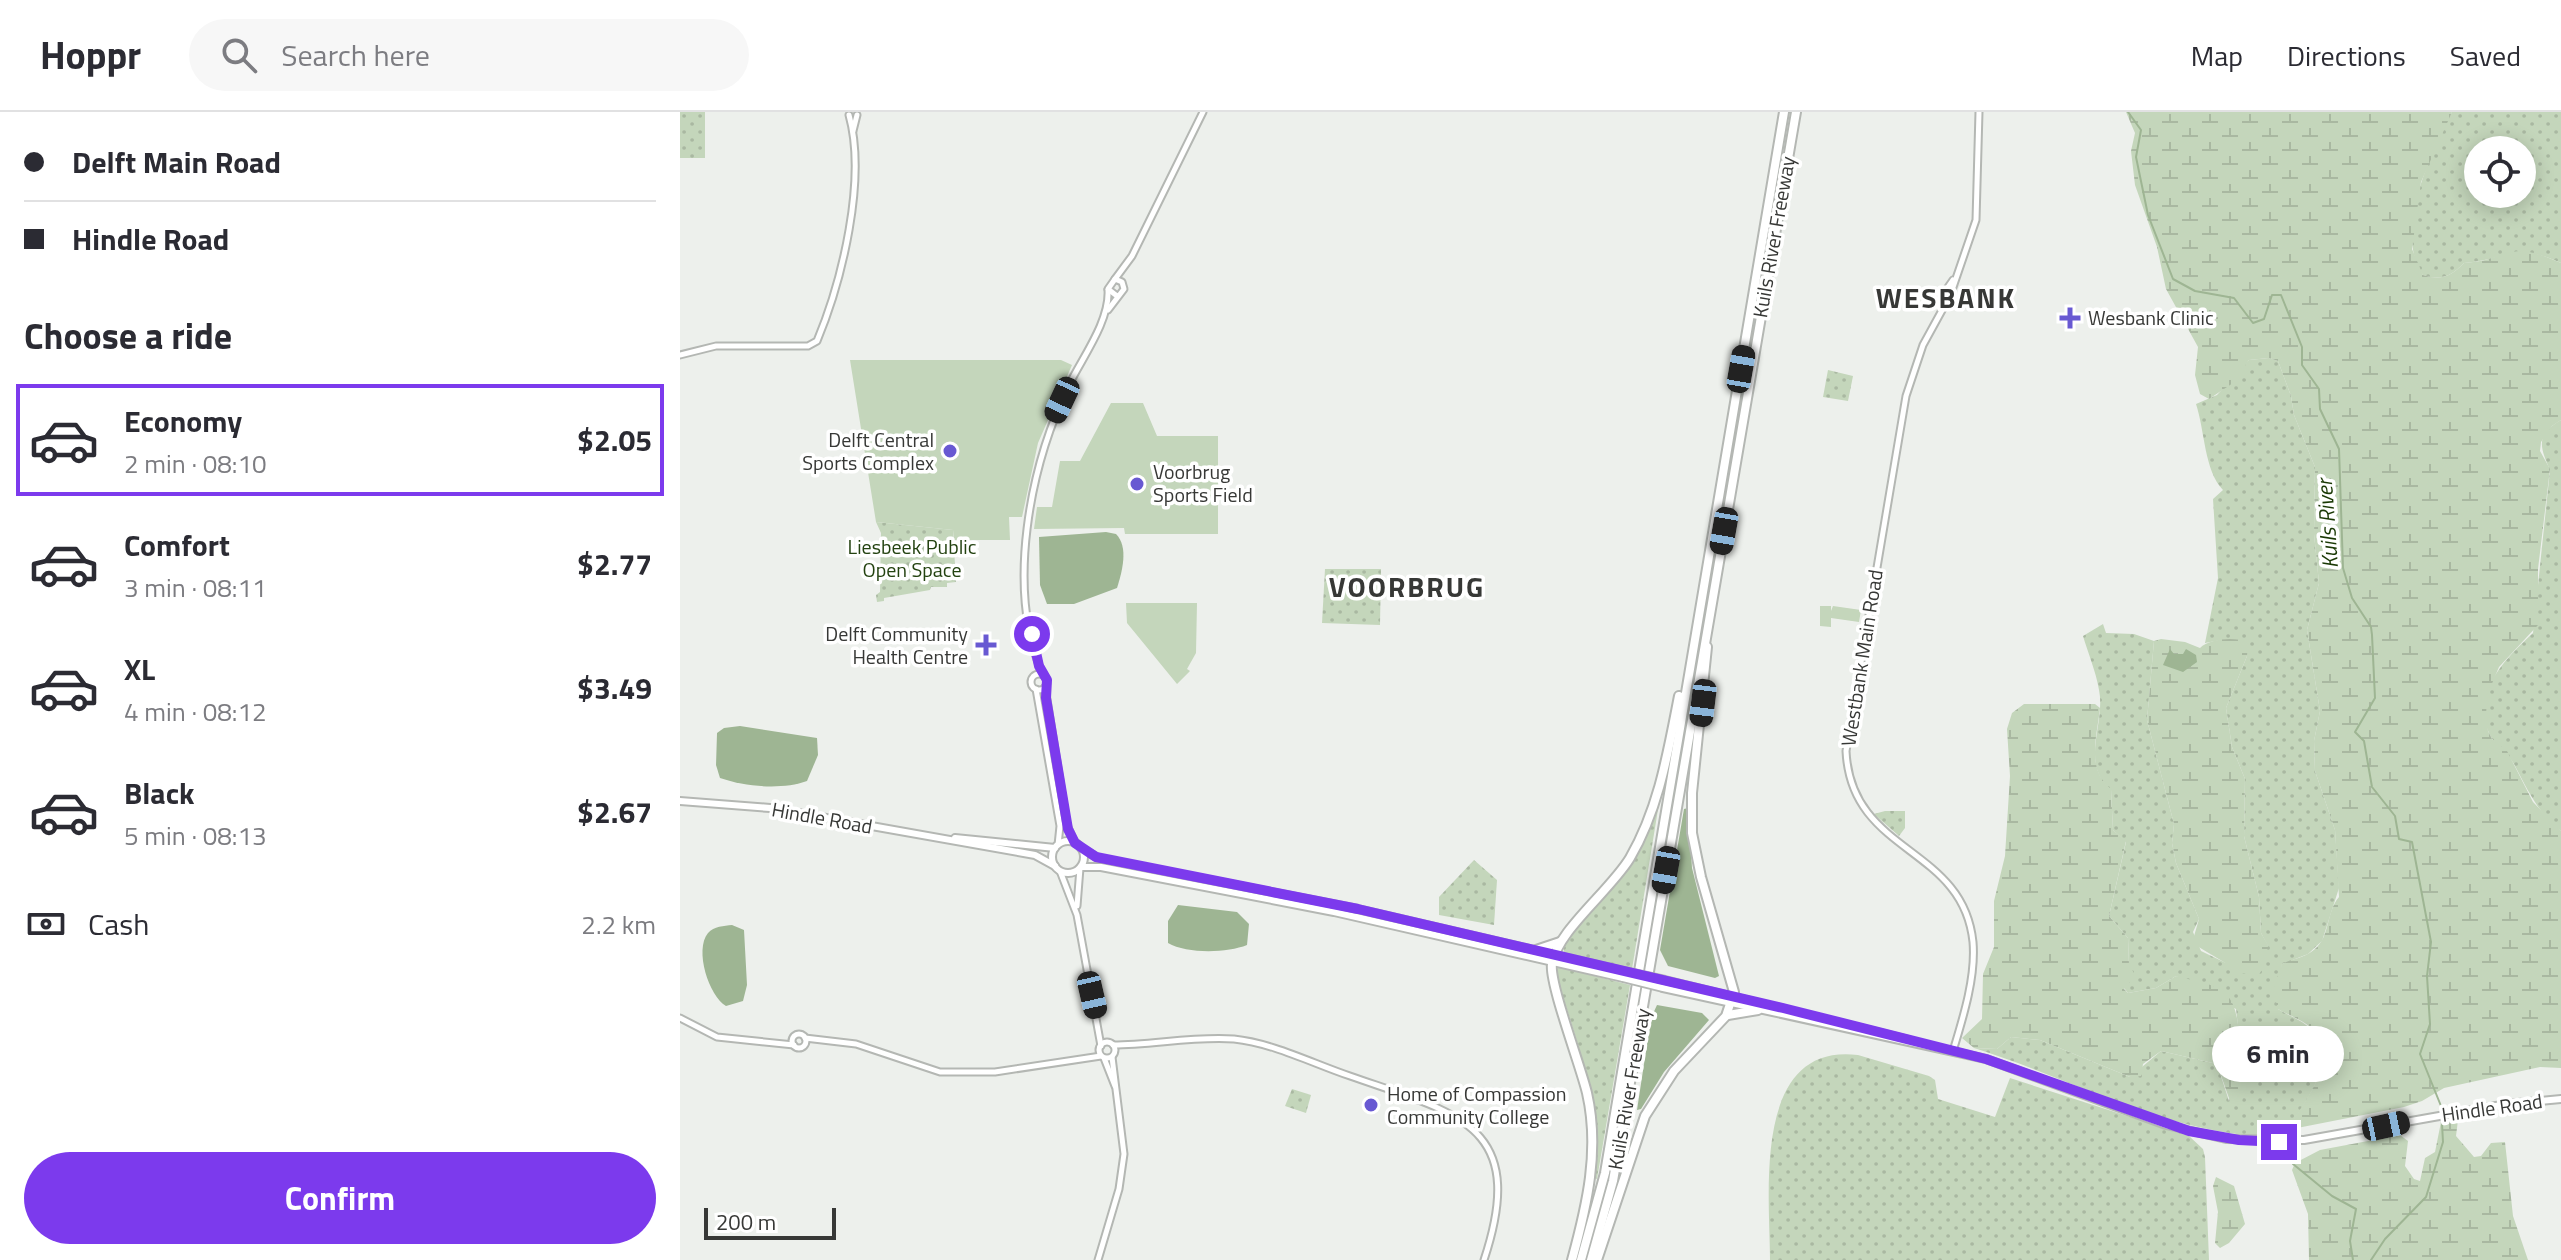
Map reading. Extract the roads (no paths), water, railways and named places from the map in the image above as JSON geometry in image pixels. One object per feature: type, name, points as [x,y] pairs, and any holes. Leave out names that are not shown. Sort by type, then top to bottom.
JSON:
[{"type":"highway","name":"Kuils River Freeway","points":[[1581,1260],[1605,1173],[1784,112]]},
{"type":"highway","name":"Kuils River Freeway","points":[[1594,1260],[1620,1142],[1796,112]]},
{"type":"highway","points":[[1594,1260],[1633,1145],[1650,1106],[1674,1071],[1726,1016],[1732,1000],[1733,983],[1701,877],[1692,833],[1692,793],[1707,658],[1707,631]]},
{"type":"highway","points":[[1572,1260],[1589,1188],[1593,1138],[1587,1091],[1552,972],[1554,958],[1560,942],[1611,885],[1642,834],[1662,779],[1685,665],[1694,639]]},
{"type":"highway","points":[[1536,950],[1560,942]]},
{"type":"highway","points":[[1726,1016],[1758,1010]]},
{"type":"main road","name":"Hindle Road","points":[[680,803],[770,808],[1035,855],[1057,868]]},
{"type":"main road","name":"Hindle Road","points":[[927,836],[1057,846]]},
{"type":"main road","name":"Hindle Road","points":[[1078,845],[1100,859],[1358,909],[1536,950],[1554,958]]},
{"type":"main road","points":[[1078,845],[1084,856],[1080,867],[1068,873],[1057,868],[1052,857],[1057,846],[1078,845]]},
{"type":"main road","name":"Hindle Road","points":[[1080,867],[1101,867],[1334,912],[1623,974],[1665,980],[1758,1010],[1913,1042]]},
{"type":"main road","name":"Hindle Road","points":[[1623,974],[1663,988],[1732,1000],[1997,1062],[2166,1125],[2226,1139],[2299,1141],[2470,1110],[2561,1099]]},
{"type":"street","points":[[1057,846],[1060,826],[1036,689],[1031,684],[1035,654],[1025,563],[1034,484],[1053,420],[1101,321],[1123,291],[1132,256],[1203,112]]},
{"type":"street","name":"Westbank Main Road","points":[[1953,1051],[1973,966],[1973,945],[1967,915],[1952,887],[1938,871],[1884,833],[1865,811],[1851,782],[1846,751],[1906,396],[1917,360],[1967,253],[1976,211],[1979,112]]},
{"type":"street","points":[[680,355],[716,346],[808,346],[816,343],[851,230],[852,136],[847,114],[858,114],[852,136]]},
{"type":"street","points":[[1101,321],[1108,284],[1132,256]]},
{"type":"street","points":[[1115,279],[1123,283]]},
{"type":"street","points":[[1108,290],[1117,296]]},
{"type":"street","points":[[1035,654],[1047,680],[1045,687],[1067,825],[1078,845]]},
{"type":"street","points":[[1034,676],[1043,675]]},
{"type":"street","points":[[1036,689],[1045,687]]},
{"type":"street","points":[[1077,915],[1080,867]]},
{"type":"street","points":[[1057,868],[1077,915],[1102,1057],[1116,1087]]},
{"type":"street","points":[[1097,1015],[1112,1044],[1123,1125],[1123,1170],[1098,1260]]},
{"type":"street","points":[[680,1018],[717,1037],[770,1040],[794,1045],[805,1042],[856,1044],[940,1072],[995,1072],[1102,1057],[1113,1055],[1131,1044]]},
{"type":"street","points":[[770,1040],[800,1034],[805,1042]]},
{"type":"street","points":[[794,1037],[794,1045]]},
{"type":"street","points":[[1078,1059],[1112,1044],[1167,1039],[1247,1041],[1454,1114],[1486,1146],[1498,1179],[1498,1214],[1484,1260]]},
{"type":"waterway","name":"Kuils River","points":[[2128,112],[2141,130],[2136,157],[2148,215],[2173,279],[2195,291],[2234,298],[2253,323],[2264,319],[2272,295],[2281,295],[2302,347],[2302,365],[2319,389],[2320,409],[2339,449],[2343,568],[2352,598],[2371,627],[2372,635],[2375,698],[2355,732],[2364,741],[2372,787],[2395,816],[2399,839],[2412,842],[2431,942],[2427,976],[2430,1024],[2420,1054],[2441,1106],[2443,1142],[2426,1197],[2385,1239],[2371,1260]]},
{"type":"waterway","points":[[2293,1164],[2332,1196],[2356,1209],[2350,1241],[2353,1260]]},
{"type":"place","name":"Wesbank Clinic","points":[[2070,318]]},
{"type":"place","name":"Delft Central Sports Complex","points":[[950,451]]},
{"type":"place","name":"Voorbrug Sports Field","points":[[1137,484]]},
{"type":"place","name":"Delft Community Health Centre","points":[[986,645]]},
{"type":"place","name":"Home of Compassion Community College","points":[[1371,1105]]},
{"type":"district","name":"WESBANK","points":[[1946,298]]},
{"type":"district","name":"VOORBRUG","points":[[1407,587]]},
{"type":"park label","name":"Liesbeek Public Open Space","points":[[912,558]]}]
